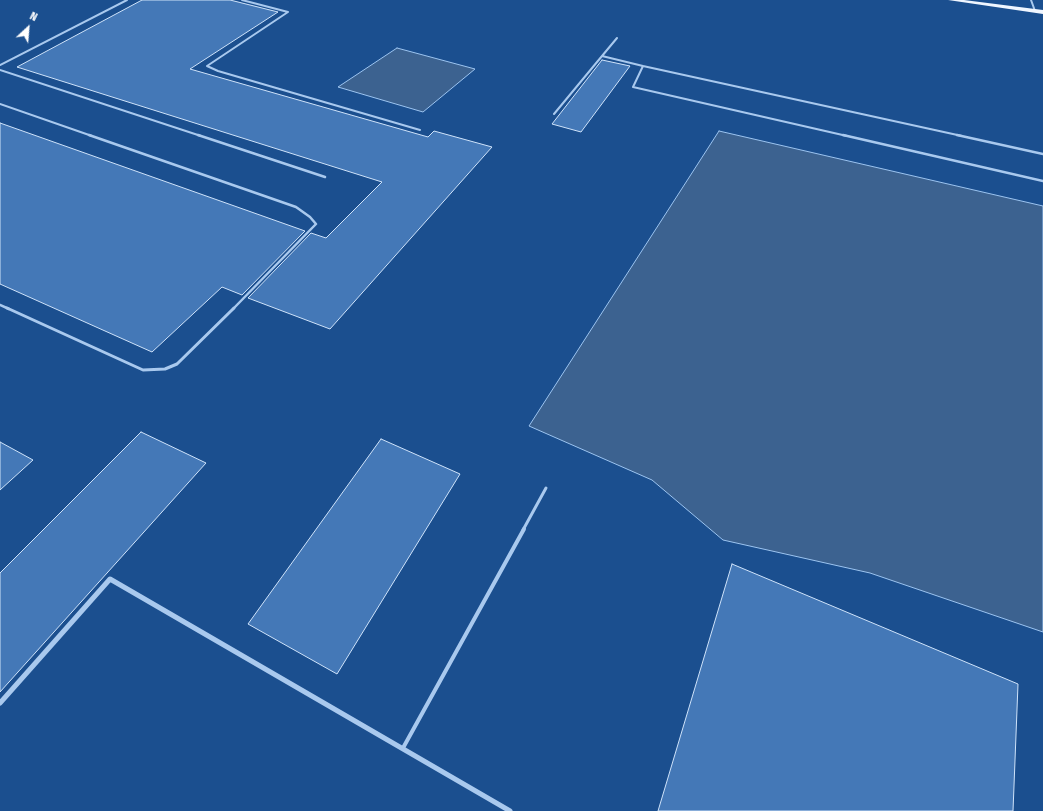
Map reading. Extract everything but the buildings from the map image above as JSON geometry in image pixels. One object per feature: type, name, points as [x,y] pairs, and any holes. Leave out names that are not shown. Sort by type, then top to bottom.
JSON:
[{"type":"main road","points":[[951,0],[1043,12]]},
{"type":"street","points":[[0,703],[110,579],[510,811]]},
{"type":"lane","points":[[0,65],[127,0]]},
{"type":"lane","points":[[242,0],[288,12],[207,66],[218,71],[420,130]]},
{"type":"lane","points":[[1031,0],[1035,11]]},
{"type":"lane","points":[[554,114],[616,38]]},
{"type":"lane","points":[[602,56],[1043,154]]},
{"type":"lane","points":[[643,66],[634,81],[633,87],[1043,181]]},
{"type":"lane","points":[[0,70],[325,177]]},
{"type":"lane","points":[[0,104],[296,208],[310,217],[316,224],[188,355],[177,364],[165,369],[143,370],[0,305]]},
{"type":"lane","points":[[403,748],[546,488]]},
{"type":"water","points":[[397,48],[475,69],[423,112],[338,87]]},
{"type":"water","points":[[719,131],[1043,206],[1043,632],[870,573],[723,540],[652,480],[529,426]]}]
